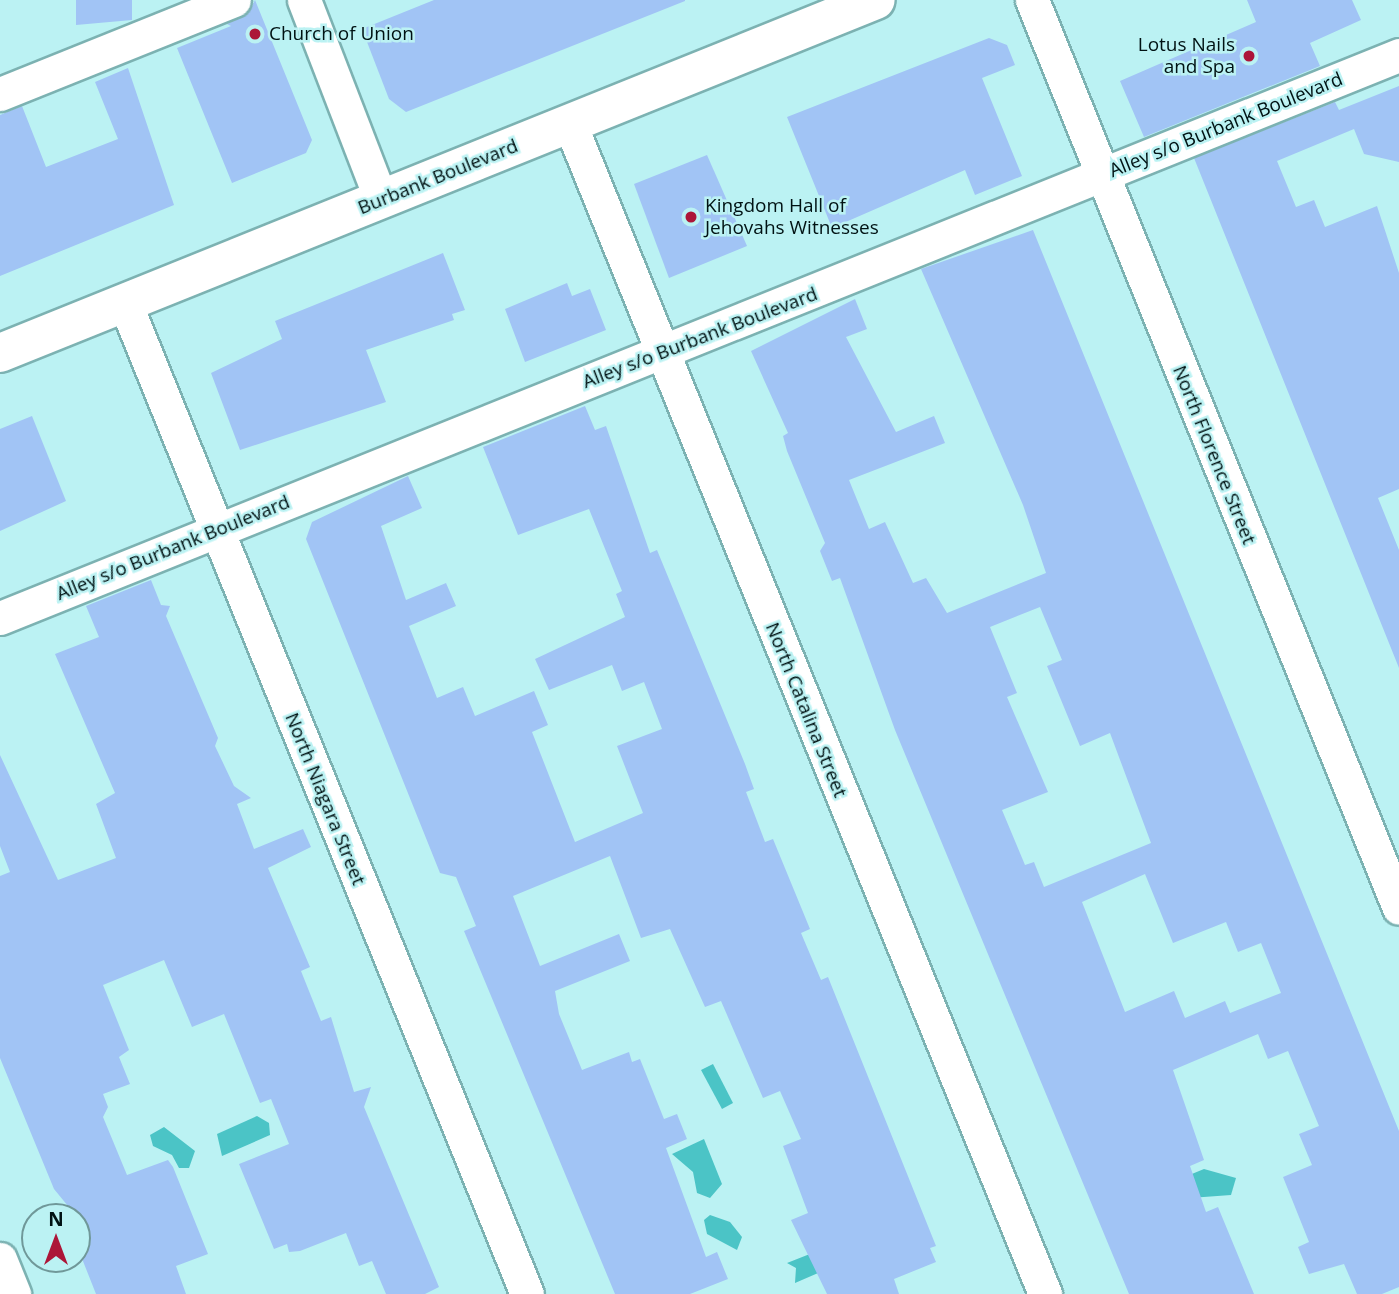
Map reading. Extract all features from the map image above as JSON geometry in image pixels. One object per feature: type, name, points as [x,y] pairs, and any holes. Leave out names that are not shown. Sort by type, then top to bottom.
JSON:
[{"type":"main road","name":"Burbank Boulevard","points":[[0,353],[570,124],[834,8],[876,0]]},
{"type":"street","points":[[0,94],[234,0]]},
{"type":"street","points":[[304,0],[381,200]]},
{"type":"street","name":"North Florence Street","points":[[1032,0],[1100,175],[1399,908]]},
{"type":"street","name":"Alley s/o Burbank Boulevard","points":[[0,618],[1399,55]]},
{"type":"street","name":"North Catalina Street","points":[[570,124],[659,352],[1045,1294]]},
{"type":"street","name":"North Niagara Street","points":[[125,303],[527,1294]]},
{"type":"street","points":[[0,1259],[14,1294]]},
{"type":"water","points":[[713,1064],[733,1103],[722,1109],[701,1070]]},
{"type":"water","points":[[257,1116],[269,1123],[270,1135],[222,1156],[217,1134]]},
{"type":"water","points":[[164,1127],[195,1151],[189,1168],[179,1168],[172,1155],[153,1146],[150,1135]]},
{"type":"water","points":[[704,1139],[722,1184],[710,1198],[697,1193],[693,1172],[672,1154]]},
{"type":"water","points":[[1204,1169],[1236,1178],[1231,1195],[1190,1198],[1182,1178]]},
{"type":"water","points":[[710,1215],[730,1222],[742,1237],[737,1250],[707,1234],[704,1220]]},
{"type":"water","points":[[825,1248],[832,1267],[795,1283],[796,1268],[787,1263]]},
{"type":"building","points":[[76,0],[132,0],[132,20],[76,25]]},
{"type":"building","points":[[255,0],[312,140],[306,153],[232,183],[177,48],[231,26],[227,24],[249,12]]},
{"type":"building","points":[[434,0],[685,1],[406,112],[389,99],[362,29]]},
{"type":"building","points":[[1247,0],[1352,0],[1361,20],[1310,43],[1320,66],[1144,137],[1120,81],[1256,22]]},
{"type":"building","points":[[989,38],[1007,45],[1015,65],[982,78],[1022,176],[975,195],[965,170],[832,228],[787,117]]},
{"type":"building","points":[[128,68],[174,205],[0,276],[0,115],[22,106],[46,167],[118,139],[95,82]]},
{"type":"building","points":[[1399,86],[1399,162],[1364,154],[1354,129],[1277,161],[1296,207],[1314,200],[1325,227],[1377,206],[1399,273],[1399,489],[1378,498],[1399,550],[1399,668],[1194,158],[1335,102],[1339,110]]},
{"type":"building","name":"Kingdom Hall of Jehovahs Witnesses","points":[[707,155],[747,246],[669,278],[634,184]]},
{"type":"building","points":[[1033,230],[1399,1131],[1399,1287],[1382,1294],[1357,1294],[1344,1264],[1309,1274],[1298,1247],[1309,1242],[1283,1177],[1312,1165],[1299,1134],[1319,1126],[1288,1051],[1268,1059],[1258,1034],[1173,1070],[1204,1160],[1190,1166],[1206,1212],[1218,1207],[1254,1294],[1129,1294],[895,730],[840,578],[832,581],[820,551],[825,543],[787,451],[783,436],[788,433],[751,351],[855,299],[867,329],[846,337],[896,432],[934,416],[945,443],[849,480],[869,529],[885,522],[913,583],[926,578],[947,613],[1046,573],[1023,505],[921,269]],"holes":[[[1040,607],[1062,660],[1047,666],[1080,746],[1110,733],[1151,843],[1044,887],[1034,862],[1025,865],[1002,810],[1048,792],[1007,697],[1017,693],[990,627]],[[1145,874],[1173,943],[1226,922],[1238,952],[1261,943],[1281,993],[1230,1013],[1225,1001],[1185,1018],[1174,991],[1125,1012],[1082,902]]]},
{"type":"building","points":[[443,253],[465,310],[452,314],[454,320],[366,350],[386,402],[240,450],[211,373],[282,339],[275,321]]},
{"type":"building","points":[[567,283],[572,296],[590,289],[606,330],[525,362],[505,309]]},
{"type":"building","points":[[585,406],[595,430],[606,426],[650,553],[657,550],[745,764],[754,789],[746,792],[765,842],[773,839],[810,929],[801,933],[821,980],[828,977],[936,1246],[930,1248],[936,1262],[894,1279],[899,1294],[827,1294],[791,1220],[808,1213],[783,1146],[801,1139],[780,1091],[763,1098],[721,1001],[705,1007],[670,929],[641,938],[610,856],[513,896],[540,966],[619,934],[630,961],[555,991],[559,1014],[582,1070],[629,1052],[632,1062],[640,1059],[664,1119],[677,1114],[687,1139],[666,1148],[706,1257],[717,1252],[728,1279],[690,1294],[615,1294],[464,931],[476,926],[456,877],[440,873],[306,539],[312,522],[408,476],[422,508],[381,526],[406,600],[446,583],[456,606],[409,626],[437,698],[463,687],[475,716],[534,691],[548,725],[532,732],[575,842],[643,813],[617,746],[662,729],[644,682],[622,691],[612,665],[549,690],[535,659],[625,617],[616,594],[622,591],[589,509],[518,535],[483,447]]},
{"type":"building","points":[[32,416],[66,501],[0,531],[0,429]]},
{"type":"building","points":[[151,580],[161,605],[170,606],[166,616],[218,738],[215,746],[234,786],[251,798],[237,804],[254,849],[303,829],[311,847],[268,868],[310,967],[301,971],[321,1021],[331,1017],[354,1092],[371,1087],[364,1107],[439,1287],[425,1294],[386,1294],[372,1261],[359,1266],[346,1233],[300,1251],[289,1252],[287,1244],[274,1249],[239,1164],[289,1144],[271,1099],[260,1103],[224,1014],[192,1027],[164,960],[103,985],[129,1050],[119,1057],[130,1084],[103,1094],[108,1107],[103,1117],[127,1175],[168,1160],[208,1254],[176,1266],[186,1294],[96,1294],[88,1273],[91,1273],[91,1203],[66,1203],[54,1189],[0,1058],[0,876],[10,872],[0,846],[0,755],[58,880],[116,858],[96,804],[115,793],[55,654],[99,637],[86,606]]},
{"type":"place","name":"Church of Union","points":[[255,34]]},
{"type":"place","name":"Lotus Nails and Spa","points":[[1249,56]]},
{"type":"place","name":"Kingdom Hall of Jehovahs Witnesses","points":[[691,217]]}]
